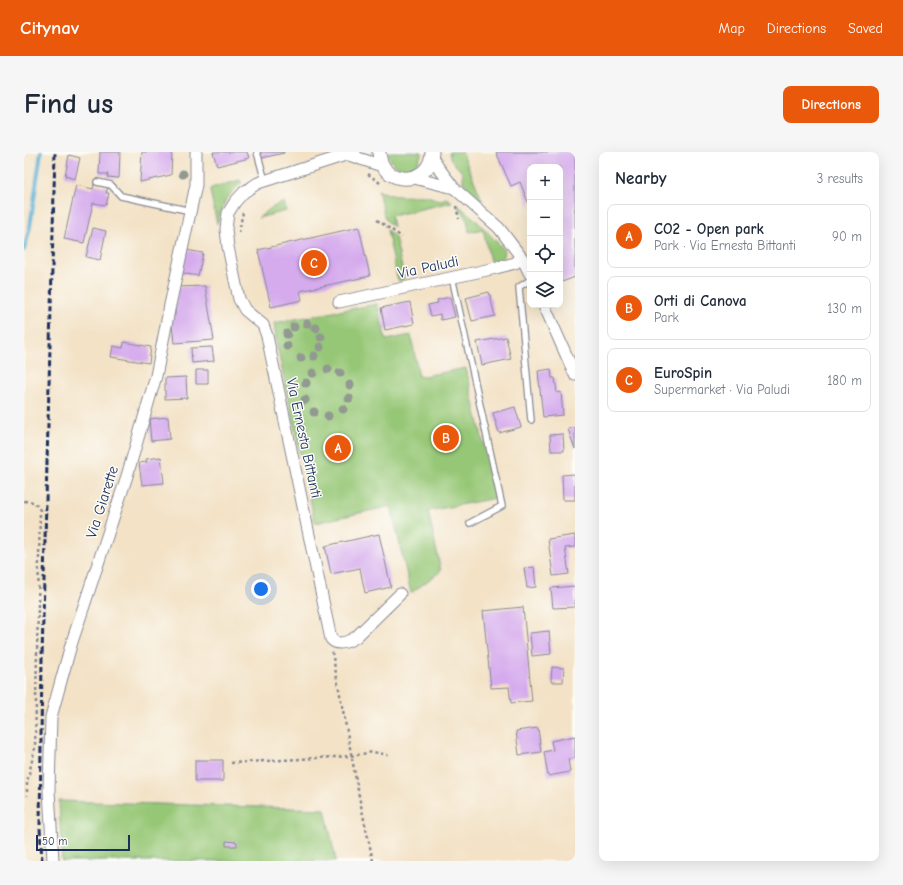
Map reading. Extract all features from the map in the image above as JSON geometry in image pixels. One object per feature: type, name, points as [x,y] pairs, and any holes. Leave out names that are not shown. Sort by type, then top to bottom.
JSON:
[{"type":"street","name":"Via Giarette","points":[[53,861],[49,790],[51,717],[71,645],[127,476],[156,376],[196,185],[196,152]]},
{"type":"street","points":[[379,152],[379,158],[382,166],[388,173],[396,177],[405,179],[414,178],[454,188]]},
{"type":"street","name":"Via Ernesta Bittanti","points":[[334,642],[329,634],[267,336],[263,324],[249,314],[239,299],[228,247],[226,229],[228,213],[235,202],[244,192],[258,183],[352,153],[382,166]]},
{"type":"street","points":[[414,178],[426,170],[430,164],[432,154]]},
{"type":"street","points":[[432,154],[438,167],[454,188],[499,228],[522,258],[529,272]]},
{"type":"street","name":"Via Paludi","points":[[339,302],[496,268],[515,263],[522,258]]},
{"type":"street","points":[[545,308],[575,375]]},
{"type":"street","points":[[334,642],[344,643],[356,637],[400,594]]},
{"type":"lane","points":[[257,152],[265,181]]},
{"type":"lane","points":[[97,182],[111,185],[121,196],[190,211]]},
{"type":"lane","points":[[452,277],[502,506],[470,523]]},
{"type":"lane","points":[[527,282],[519,287],[531,420]]},
{"type":"path","points":[[362,170],[384,186]]},
{"type":"path","points":[[455,201],[459,219]]},
{"type":"path","points":[[239,238],[239,230],[244,212]]},
{"type":"path","points":[[377,220],[402,237]]},
{"type":"path","points":[[25,501],[34,502],[40,510],[35,748],[27,782],[27,796]]},
{"type":"path","points":[[334,642],[331,653],[373,861]]},
{"type":"path","points":[[230,763],[351,756],[373,752],[388,755]]},
{"type":"green space","points":[[388,152],[422,152],[415,164],[404,168],[394,164],[390,159]]},
{"type":"green space","points":[[449,152],[462,152],[483,202],[463,182],[462,172],[451,160]]},
{"type":"green space","points":[[240,180],[241,183],[225,201],[217,224],[210,190],[211,188]]},
{"type":"green space","points":[[378,190],[396,196],[428,196],[438,200],[446,198],[452,202],[391,216],[393,227],[385,219]]},
{"type":"green space","points":[[284,202],[286,211],[258,218],[271,208]]},
{"type":"green space","points":[[458,205],[477,221],[504,250],[504,257],[490,261],[483,229],[469,232],[467,219],[462,211],[459,210]]},
{"type":"green space","points":[[387,230],[395,237],[404,277],[403,280],[398,281]]},
{"type":"green space","points":[[377,304],[386,340],[411,335],[419,377],[466,368],[496,498],[428,511],[441,571],[411,593],[391,506],[315,523],[277,346],[274,323]]},
{"type":"green space","points":[[59,801],[325,809],[336,861],[62,861]]},
{"type":"building","points":[[100,152],[120,152],[119,178],[107,177],[108,174],[99,174]]},
{"type":"building","points":[[142,152],[172,152],[171,175],[140,182]]},
{"type":"building","points":[[213,152],[247,152],[249,158],[217,166]]},
{"type":"building","points":[[260,152],[284,152],[284,153],[262,158]]},
{"type":"building","points":[[496,152],[575,152],[575,277],[563,282],[563,164],[527,164],[527,200],[520,182],[511,186]]},
{"type":"building","points":[[69,155],[80,158],[75,179],[65,176]]},
{"type":"building","points":[[94,184],[108,187],[106,193],[109,193],[106,205],[93,203],[84,243],[64,239],[76,185],[93,189]]},
{"type":"building","points":[[359,227],[370,276],[300,291],[302,300],[271,307],[258,250]]},
{"type":"building","points":[[93,228],[106,231],[100,260],[86,257]]},
{"type":"building","points":[[186,250],[203,253],[198,276],[181,273]]},
{"type":"building","points":[[205,286],[214,340],[174,343],[171,316],[175,316],[177,287]]},
{"type":"building","points":[[489,292],[495,316],[472,321],[466,298]]},
{"type":"building","points":[[450,297],[455,317],[441,320],[440,314],[431,316],[428,305],[438,303],[437,300]]},
{"type":"building","points":[[410,302],[414,324],[385,330],[381,308]]},
{"type":"building","points":[[506,337],[511,359],[482,365],[477,342]]},
{"type":"building","points":[[124,342],[151,347],[149,363],[111,357],[113,346],[123,348]]},
{"type":"building","points":[[212,347],[214,361],[192,363],[191,348]]},
{"type":"building","points":[[551,369],[552,378],[555,378],[557,393],[561,392],[563,415],[543,417],[538,371]]},
{"type":"building","points":[[196,370],[208,370],[208,384],[196,384]]},
{"type":"building","points":[[186,377],[187,398],[165,399],[165,378]]},
{"type":"building","points":[[515,407],[521,427],[499,433],[493,413]]},
{"type":"building","points":[[168,417],[170,439],[151,441],[149,419]]},
{"type":"building","points":[[575,427],[575,449],[568,429]]},
{"type":"building","points":[[563,434],[564,451],[551,451],[550,435]]},
{"type":"building","points":[[161,457],[164,483],[142,485],[139,463],[147,462],[146,459]]},
{"type":"building","points":[[575,474],[575,500],[563,500],[562,475]]},
{"type":"building","points":[[379,534],[391,587],[365,593],[360,568],[331,574],[325,546]]},
{"type":"building","points":[[575,535],[575,547],[565,548],[569,574],[553,576],[548,539]]},
{"type":"building","points":[[534,567],[536,587],[527,588],[524,568]]},
{"type":"building","points":[[575,586],[575,607],[553,608],[551,588]]},
{"type":"building","points":[[523,607],[532,701],[511,703],[509,687],[491,688],[483,611]]},
{"type":"building","points":[[549,631],[551,654],[532,656],[530,633]]},
{"type":"building","points":[[552,667],[564,668],[563,682],[551,682]]},
{"type":"building","points":[[538,728],[541,752],[519,755],[516,731]]},
{"type":"building","points":[[575,736],[575,758],[568,759],[570,772],[548,776],[544,752],[553,750],[551,741]]},
{"type":"building","points":[[195,760],[223,760],[223,781],[195,781]]},
{"type":"building","points":[[226,841],[237,842],[237,846],[226,846]]},
{"type":"waterway","points":[[24,250],[30,227],[41,152]]},
{"type":"railway","points":[[42,861],[40,828],[42,657],[55,152]]},
{"type":"place","name":"EuroSpin","points":[[314,263]]},
{"type":"place","name":"Orti di Canova","points":[[446,438]]},
{"type":"place","name":"CO2 - Open park","points":[[338,448]]}]
